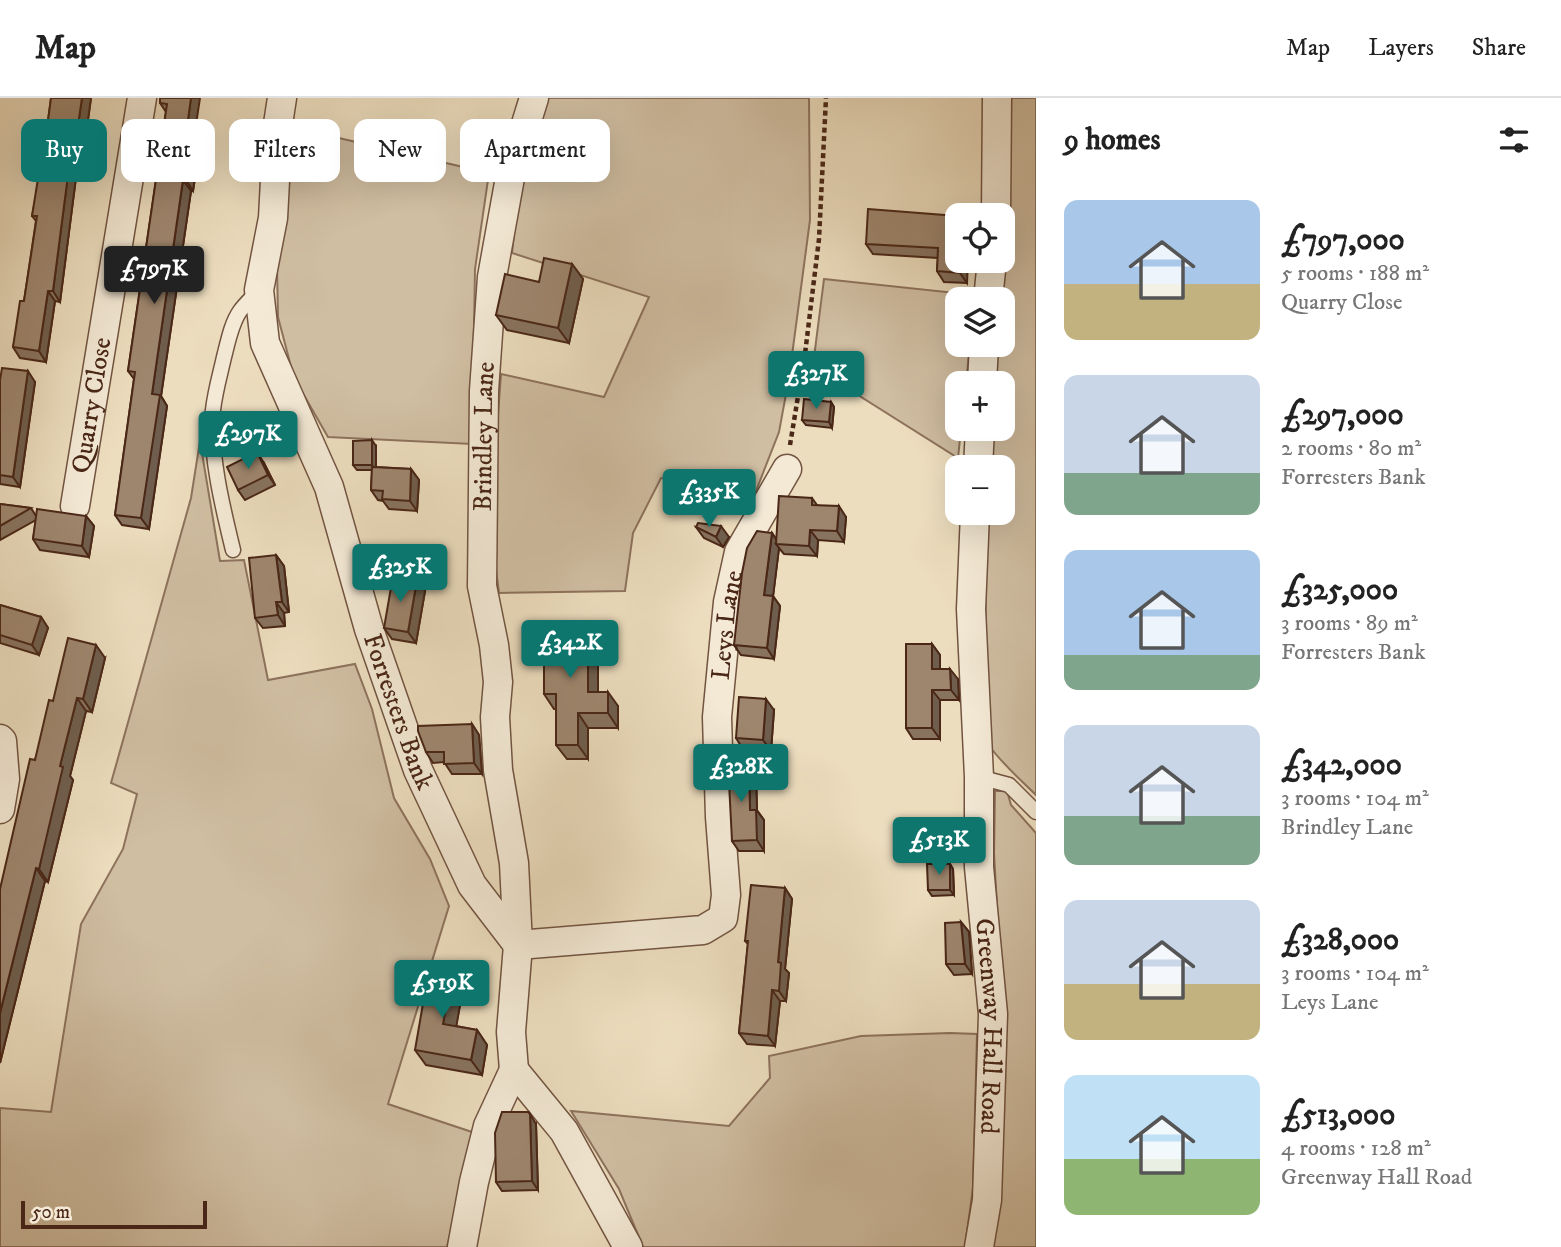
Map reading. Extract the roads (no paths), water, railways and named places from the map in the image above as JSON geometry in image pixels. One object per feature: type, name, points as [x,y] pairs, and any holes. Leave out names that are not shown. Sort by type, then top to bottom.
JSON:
[{"type":"street","name":"Quarry Close","points":[[75,506],[142,98]]},
{"type":"street","name":"Forresters Bank","points":[[282,98],[273,218],[259,290],[265,343],[329,487],[369,629],[418,770],[471,885],[518,945]]},
{"type":"street","name":"Brindley Lane","points":[[514,1070],[511,1032],[518,945],[514,863],[498,770],[495,717],[498,682],[494,645],[482,586],[484,391],[492,277],[511,172],[534,98]]},
{"type":"street","points":[[996,203],[997,98]]},
{"type":"street","name":"Leys Lane","points":[[518,945],[702,930],[723,918],[726,895],[717,717],[728,602],[739,552],[787,469]]},
{"type":"street","name":"Greenway Hall Road","points":[[974,525],[971,609],[979,777],[979,867],[993,1014],[987,1200],[979,1247]]},
{"type":"street","points":[[0,739],[5,779],[0,809]]},
{"type":"street","points":[[462,1247],[488,1125],[514,1070],[564,1131],[628,1247]]},
{"type":"lane","points":[[233,550],[218,474],[213,411],[232,328],[240,312],[259,290]]},
{"type":"lane","points":[[979,777],[1009,785],[1036,812]]}]
